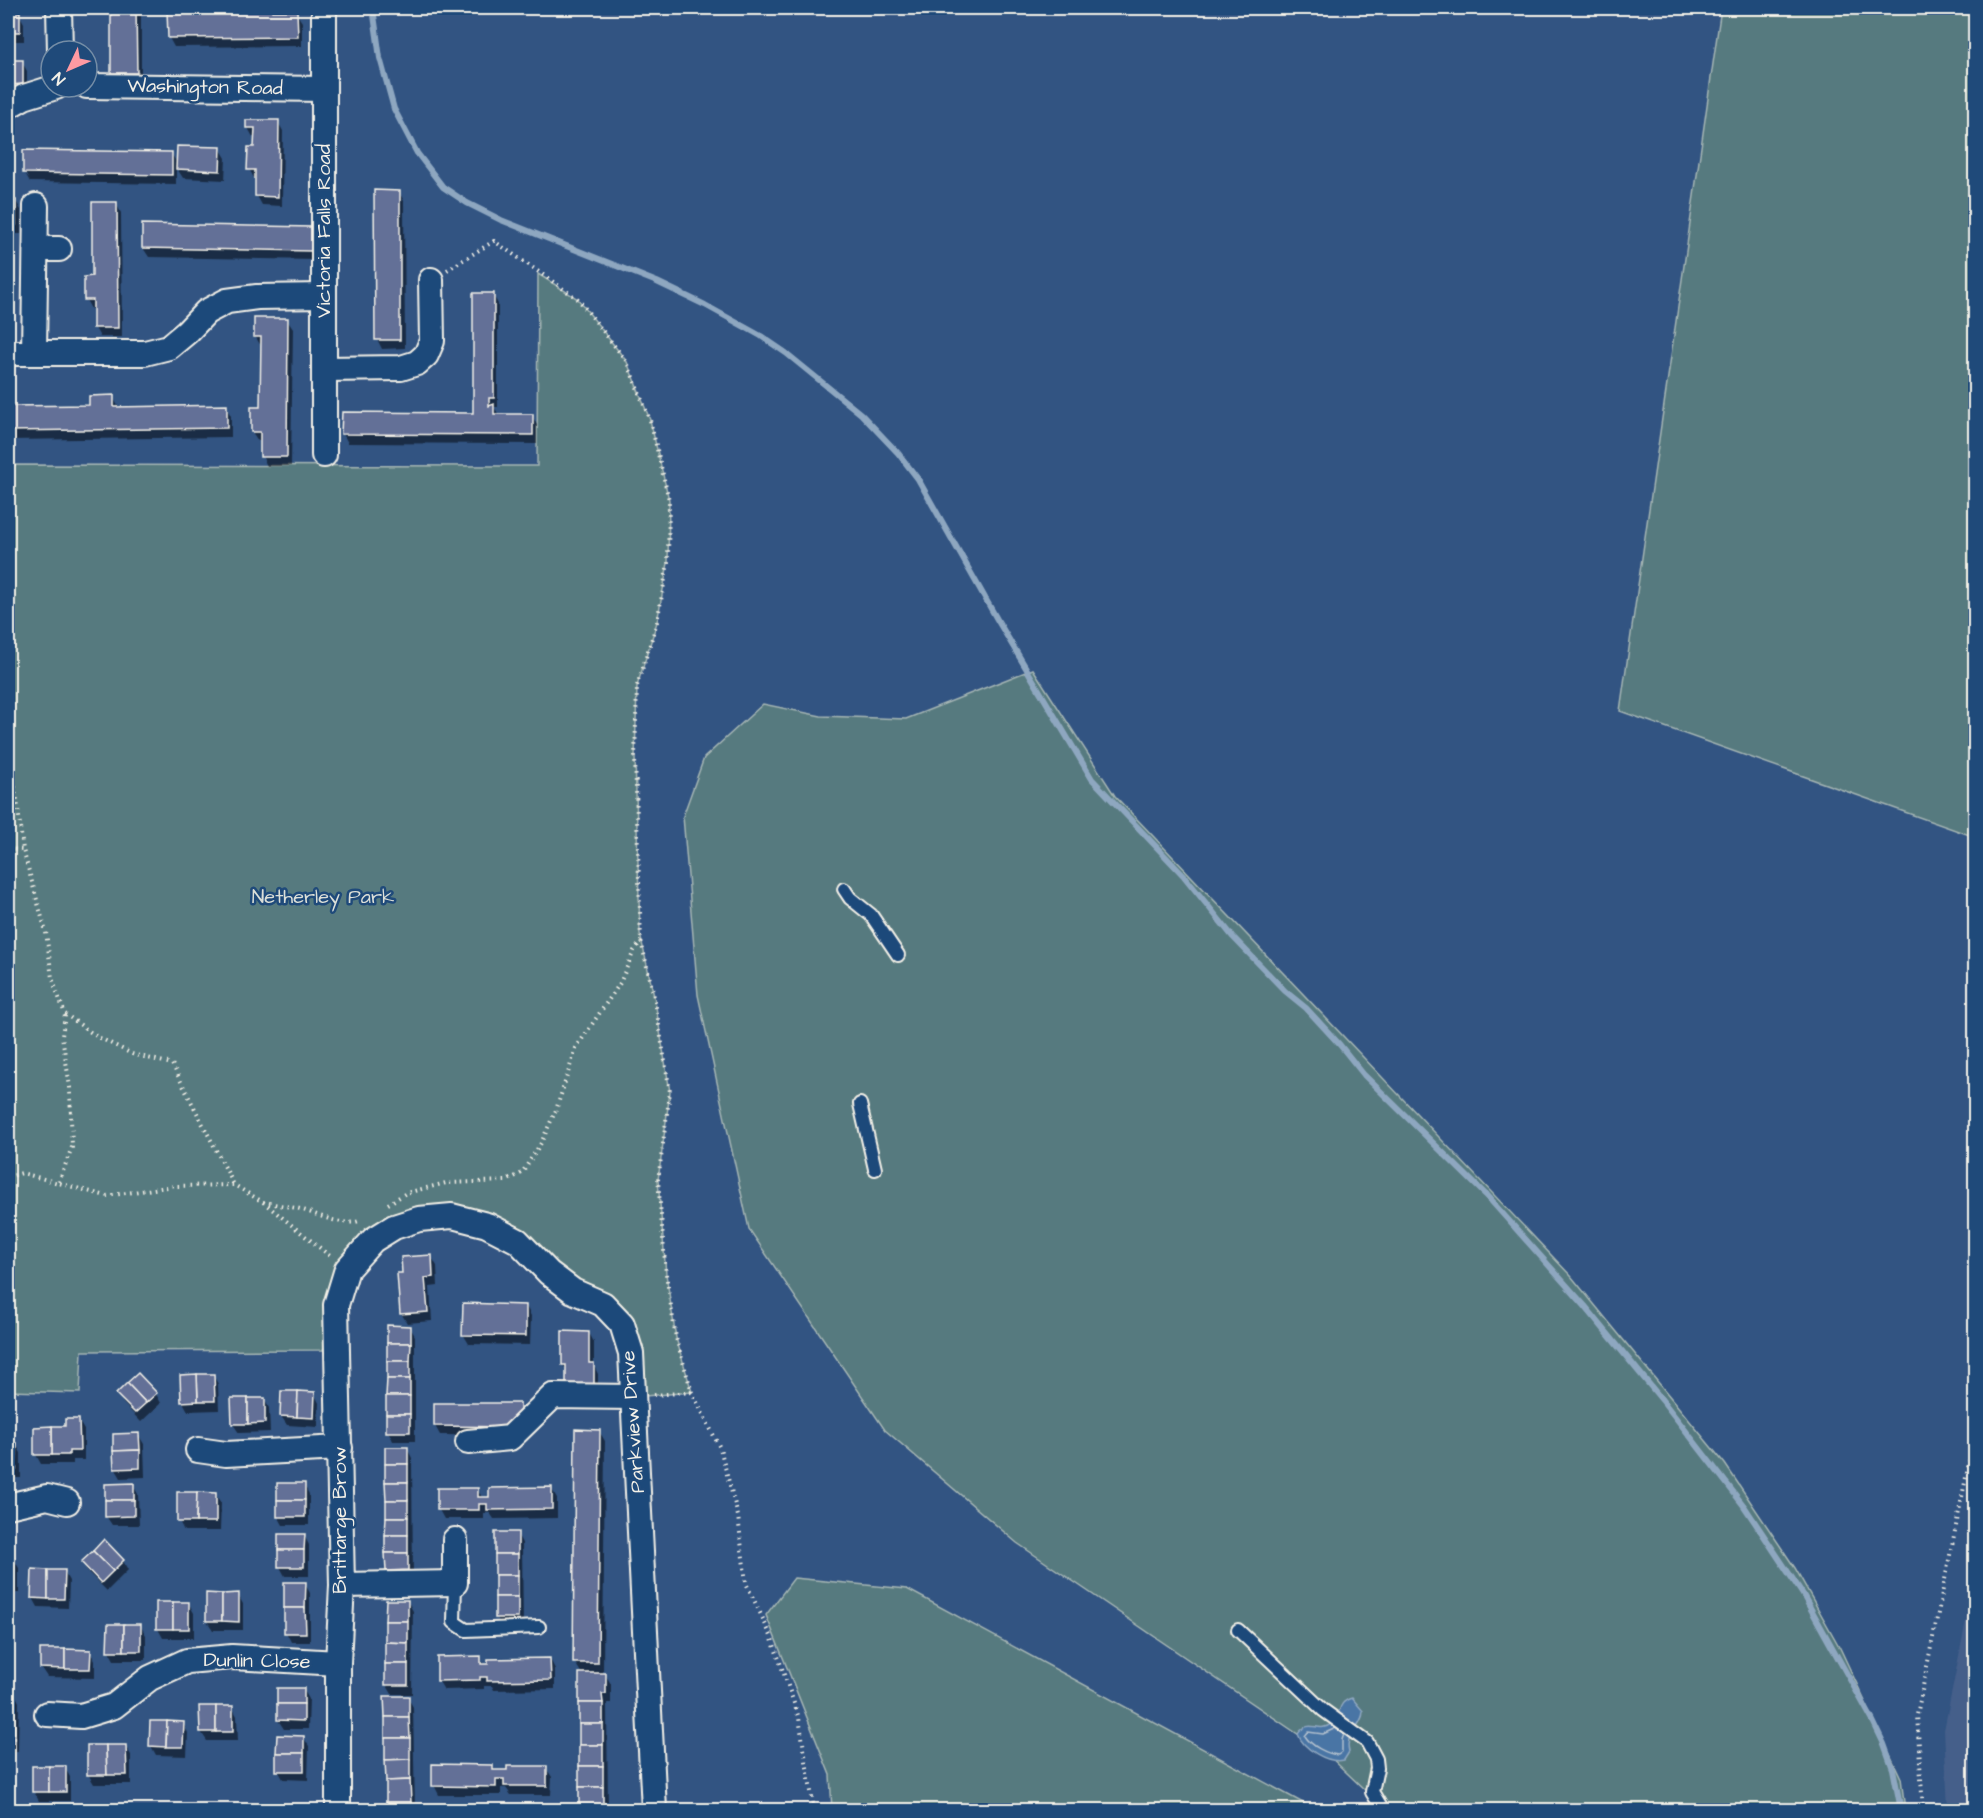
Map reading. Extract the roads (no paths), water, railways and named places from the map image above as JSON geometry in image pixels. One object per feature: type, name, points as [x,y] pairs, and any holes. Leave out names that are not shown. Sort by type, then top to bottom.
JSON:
[{"type":"street","points":[[59,8],[60,39]]},
{"type":"street","name":"Victoria Falls Road","points":[[324,8],[324,455]]},
{"type":"street","name":"Washington Road","points":[[99,86],[324,88]]},
{"type":"street","points":[[8,106],[39,92]]},
{"type":"street","points":[[34,353],[47,249],[36,206]]},
{"type":"street","points":[[324,369],[424,370],[426,354],[432,341],[431,280]]},
{"type":"street","points":[[8,353],[145,352],[169,347],[206,312],[227,301],[257,297],[324,296]]},
{"type":"street","name":"Parkview Drive","points":[[373,1240],[394,1227],[419,1219],[452,1215],[487,1225],[518,1241],[549,1273],[573,1291],[603,1304],[622,1324],[630,1353],[633,1397],[654,1810]]},
{"type":"street","name":"Brittarge Brow","points":[[338,1810],[338,1663],[342,1585],[336,1305],[347,1269],[373,1240]]},
{"type":"street","points":[[468,1442],[510,1438],[553,1396],[633,1397]]},
{"type":"street","points":[[198,1450],[226,1454],[340,1448]]},
{"type":"street","points":[[8,1506],[47,1497],[67,1502]]},
{"type":"street","points":[[342,1585],[455,1583],[454,1540]]},
{"type":"street","name":"Dunlin Close","points":[[47,1714],[81,1716],[114,1706],[150,1678],[187,1660],[232,1657],[338,1663]]},
{"type":"lane","points":[[844,889],[850,898],[872,915],[898,955]]},
{"type":"lane","points":[[860,1104],[875,1169]]},
{"type":"lane","points":[[455,1583],[454,1622],[466,1630],[539,1627]]},
{"type":"lane","points":[[1238,1630],[1323,1710],[1367,1742],[1376,1759],[1377,1768],[1372,1792],[1383,1810]]},
{"type":"water","points":[[1352,1698],[1363,1711],[1349,1739],[1349,1752],[1344,1760],[1331,1760],[1305,1745],[1298,1734],[1302,1729],[1311,1726],[1323,1727],[1332,1723],[1343,1703]]},
{"type":"waterway","points":[[373,8],[380,58],[394,109],[417,153],[443,187],[467,203],[501,220],[657,282],[761,336],[786,353],[861,414],[898,453],[918,479],[998,621],[1092,779],[1184,876],[1233,937],[1285,991],[1306,1008],[1364,1075],[1486,1195],[1585,1306],[1744,1506],[1802,1593],[1873,1721],[1893,1769],[1901,1810]]},
{"type":"park label","name":"Netherley Park","points":[[323,897]]}]
